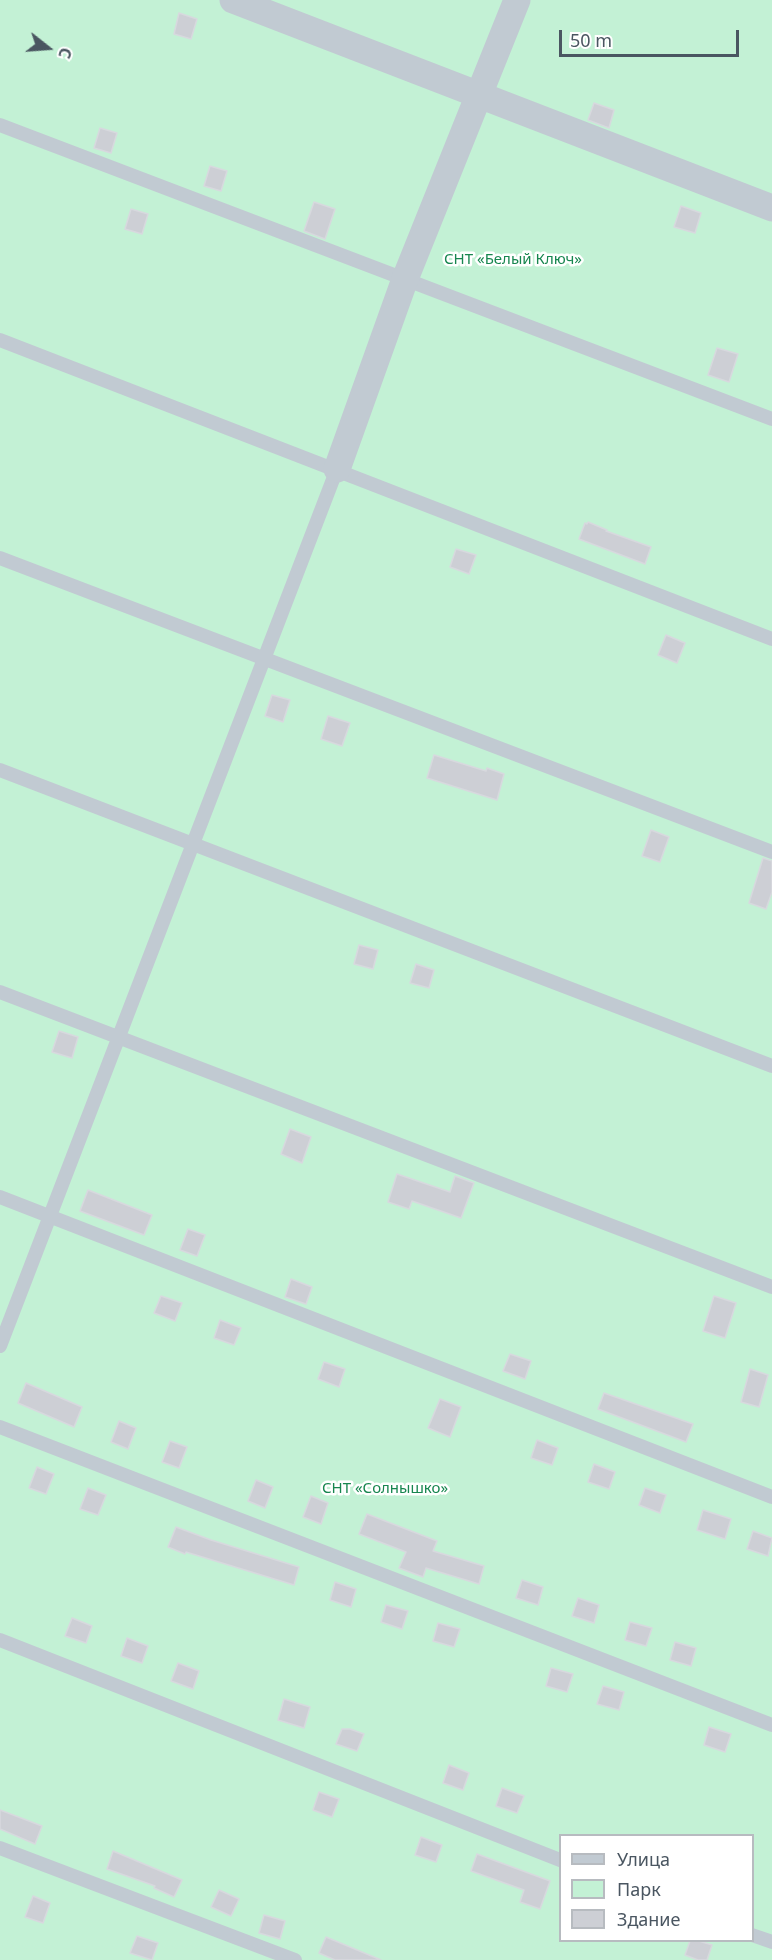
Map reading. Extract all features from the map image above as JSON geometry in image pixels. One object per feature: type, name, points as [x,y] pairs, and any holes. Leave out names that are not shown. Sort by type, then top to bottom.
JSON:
[{"type":"street","points":[[233,0],[772,208]]},
{"type":"street","points":[[337,469],[405,279],[517,0]]},
{"type":"lane","points":[[0,125],[772,419]]},
{"type":"lane","points":[[0,340],[772,639]]},
{"type":"lane","points":[[0,1346],[337,469]]},
{"type":"lane","points":[[0,558],[772,852]]},
{"type":"lane","points":[[0,770],[772,1066]]},
{"type":"lane","points":[[0,992],[772,1287]]},
{"type":"lane","points":[[0,1197],[772,1497]]},
{"type":"lane","points":[[0,1427],[772,1725]]},
{"type":"lane","points":[[0,1641],[559,1859]]},
{"type":"lane","points":[[0,1848],[295,1960]]},
{"type":"lane","points":[[754,1935],[772,1942]]},
{"type":"green space","name":"СНТ «Солнышко»","points":[[0,0],[772,0],[772,1960],[0,1960]]},
{"type":"building","points":[[179,13],[197,19],[191,39],[174,34]]},
{"type":"building","points":[[594,103],[614,110],[609,128],[588,120]]},
{"type":"building","points":[[100,128],[117,133],[111,153],[94,148]]},
{"type":"building","points":[[210,166],[227,171],[221,191],[204,186]]},
{"type":"building","points":[[314,202],[335,209],[325,239],[304,231]]},
{"type":"building","points":[[681,206],[701,213],[695,233],[674,227]]},
{"type":"building","points":[[131,209],[148,214],[142,234],[125,229]]},
{"type":"building","points":[[717,348],[738,354],[729,382],[708,375]]},
{"type":"building","points":[[588,522],[651,547],[645,564],[579,539],[585,523]]},
{"type":"building","points":[[456,549],[476,555],[469,574],[450,567]]},
{"type":"building","points":[[666,635],[685,643],[677,663],[658,655]]},
{"type":"building","points":[[272,695],[290,700],[283,722],[265,716]]},
{"type":"building","points":[[328,716],[350,723],[342,746],[321,739]]},
{"type":"building","points":[[434,755],[486,771],[487,768],[504,774],[497,800],[427,778]]},
{"type":"building","points":[[651,830],[669,837],[660,862],[642,856]]},
{"type":"building","points":[[763,858],[772,861],[772,892],[766,909],[749,903]]},
{"type":"building","points":[[359,945],[378,950],[373,969],[354,964]]},
{"type":"building","points":[[416,964],[434,970],[429,988],[410,983]]},
{"type":"building","points":[[59,1031],[78,1037],[72,1058],[52,1052]]},
{"type":"building","points":[[290,1129],[311,1137],[302,1163],[281,1154]]},
{"type":"building","points":[[397,1174],[450,1192],[455,1176],[474,1183],[461,1218],[412,1201],[409,1209],[388,1202]]},
{"type":"building","points":[[88,1190],[152,1215],[144,1235],[80,1211]]},
{"type":"building","points":[[188,1229],[205,1235],[197,1256],[180,1250]]},
{"type":"building","points":[[291,1279],[312,1287],[306,1304],[285,1297]]},
{"type":"building","points":[[161,1296],[182,1303],[175,1321],[154,1313]]},
{"type":"building","points":[[714,1296],[736,1303],[725,1338],[703,1331]]},
{"type":"building","points":[[220,1320],[241,1328],[234,1345],[214,1338]]},
{"type":"building","points":[[510,1354],[531,1361],[525,1379],[503,1371]]},
{"type":"building","points":[[324,1362],[345,1369],[339,1387],[318,1379]]},
{"type":"building","points":[[750,1369],[768,1375],[759,1407],[741,1402]]},
{"type":"building","points":[[26,1383],[82,1407],[74,1427],[18,1403]]},
{"type":"building","points":[[604,1393],[693,1424],[686,1442],[598,1409]]},
{"type":"building","points":[[440,1399],[461,1407],[450,1437],[428,1428]]},
{"type":"building","points":[[119,1421],[136,1428],[128,1449],[111,1442]]},
{"type":"building","points":[[537,1440],[558,1448],[552,1465],[531,1458]]},
{"type":"building","points":[[170,1441],[187,1447],[179,1468],[162,1462]]},
{"type":"building","points":[[594,1464],[615,1472],[609,1489],[588,1482]]},
{"type":"building","points":[[37,1467],[54,1474],[46,1494],[29,1488]]},
{"type":"building","points":[[256,1480],[273,1487],[265,1508],[248,1501]]},
{"type":"building","points":[[88,1488],[106,1495],[98,1515],[80,1509]]},
{"type":"building","points":[[645,1488],[666,1495],[660,1513],[639,1505]]},
{"type":"building","points":[[311,1496],[328,1503],[321,1524],[303,1517]]},
{"type":"building","points":[[703,1510],[731,1519],[725,1539],[697,1530]]},
{"type":"building","points":[[367,1514],[437,1541],[433,1551],[484,1566],[479,1584],[426,1568],[423,1577],[399,1568],[406,1552],[359,1534]]},
{"type":"building","points":[[176,1527],[299,1567],[294,1585],[168,1547]]},
{"type":"building","points":[[753,1531],[772,1538],[768,1556],[747,1549]]},
{"type":"building","points":[[522,1580],[543,1587],[538,1605],[516,1598]]},
{"type":"building","points":[[335,1582],[356,1589],[351,1607],[330,1600]]},
{"type":"building","points":[[578,1598],[599,1605],[594,1623],[572,1616]]},
{"type":"building","points":[[386,1605],[408,1611],[402,1629],[381,1622]]},
{"type":"building","points":[[72,1618],[92,1626],[86,1643],[65,1636]]},
{"type":"building","points":[[630,1622],[652,1628],[646,1646],[625,1640]]},
{"type":"building","points":[[438,1623],[460,1629],[454,1647],[433,1641]]},
{"type":"building","points":[[127,1638],[148,1646],[142,1663],[121,1656]]},
{"type":"building","points":[[675,1642],[696,1648],[691,1666],[670,1660]]},
{"type":"building","points":[[178,1663],[199,1671],[193,1689],[171,1681]]},
{"type":"building","points":[[551,1668],[573,1674],[567,1692],[546,1686]]},
{"type":"building","points":[[603,1686],[624,1692],[619,1710],[597,1704]]},
{"type":"building","points":[[284,1699],[310,1707],[304,1728],[278,1720]]},
{"type":"building","points":[[709,1727],[731,1734],[725,1752],[704,1745]]},
{"type":"building","points":[[342,1729],[364,1734],[357,1751],[336,1744]]},
{"type":"building","points":[[449,1765],[469,1773],[463,1790],[443,1783]]},
{"type":"building","points":[[502,1788],[524,1796],[517,1813],[496,1806]]},
{"type":"building","points":[[319,1792],[339,1799],[332,1817],[313,1810]]},
{"type":"building","points":[[0,1810],[42,1826],[35,1844],[0,1829]]},
{"type":"building","points":[[421,1837],[442,1845],[436,1862],[415,1855]]},
{"type":"building","points":[[113,1851],[182,1880],[174,1897],[154,1888],[155,1886],[107,1869]]},
{"type":"building","points":[[477,1854],[550,1881],[540,1909],[520,1902],[524,1890],[471,1871]]},
{"type":"building","points":[[219,1890],[239,1899],[231,1916],[211,1907]]},
{"type":"building","points":[[33,1896],[50,1903],[43,1923],[25,1917]]},
{"type":"building","points":[[264,1915],[285,1921],[280,1939],[259,1933]]},
{"type":"building","points":[[137,1936],[158,1943],[152,1960],[130,1953]]},
{"type":"building","points":[[326,1937],[381,1960],[335,1960],[319,1953]]},
{"type":"building","points":[[690,1942],[712,1945],[707,1960],[698,1960],[685,1955]]},
{"type":"park label","name":"СНТ «Белый Ключ»","points":[[513,260]]}]
